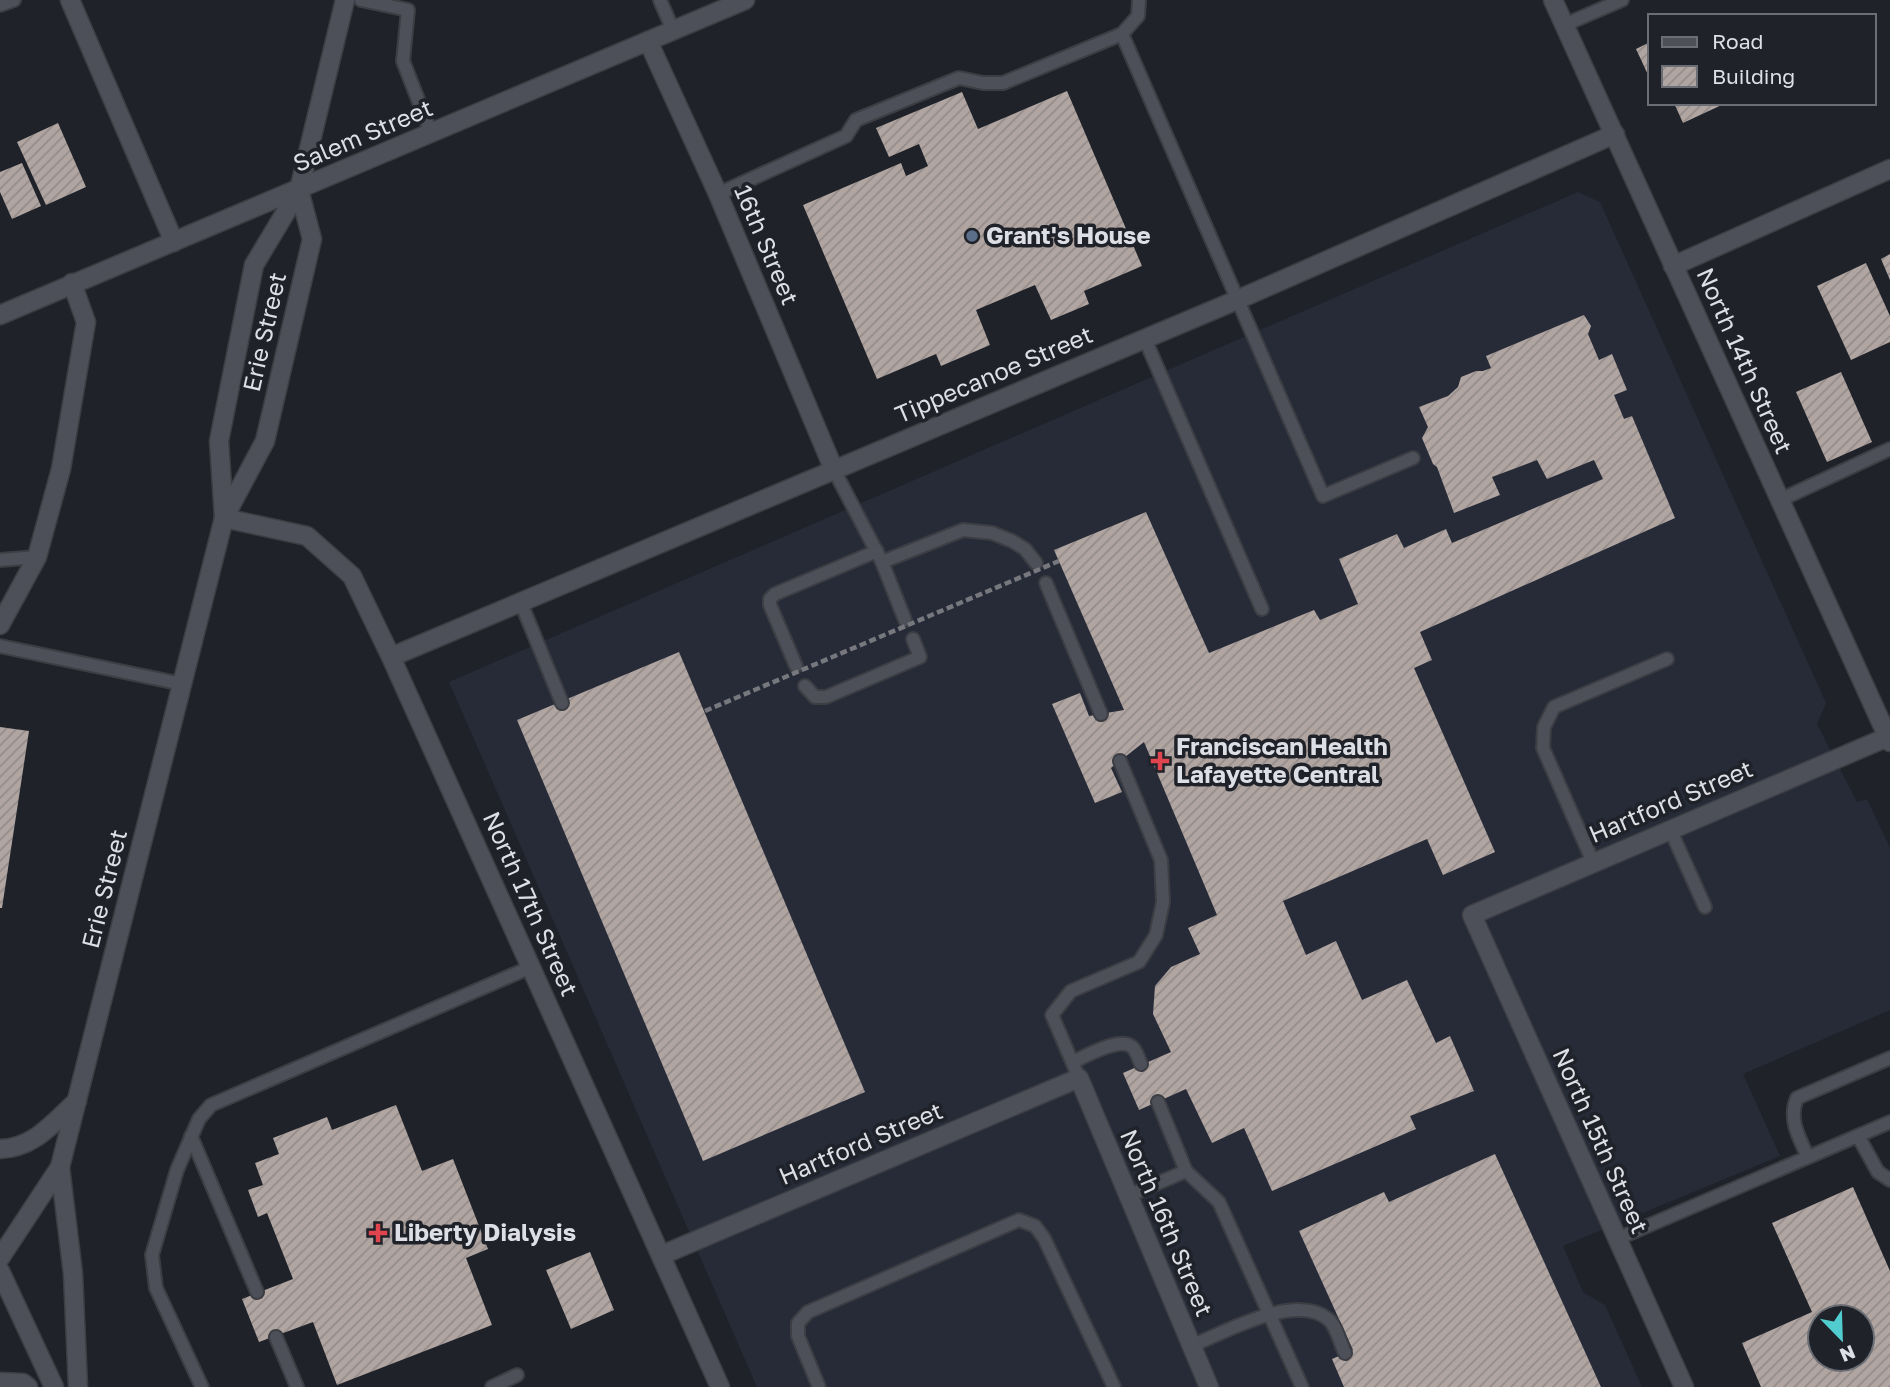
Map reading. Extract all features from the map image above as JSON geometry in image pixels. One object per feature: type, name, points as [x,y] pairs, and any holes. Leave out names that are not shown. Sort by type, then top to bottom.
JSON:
[{"type":"street","points":[[71,0],[174,242]]},
{"type":"street","name":"Erie Street","points":[[224,518],[219,441],[254,265],[299,190],[345,0]]},
{"type":"street","name":"Salem Street","points":[[0,314],[745,0]]},
{"type":"street","name":"North 14th Street","points":[[1553,0],[1889,738]]},
{"type":"street","name":"16th Street","points":[[648,41],[718,194],[834,470]]},
{"type":"street","name":"Tippecanoe Street","points":[[391,657],[1237,300],[1615,134]]},
{"type":"street","points":[[1674,266],[1890,169]]},
{"type":"street","name":"Erie Street","points":[[0,1258],[60,1167],[224,518],[265,441],[312,239],[299,190]]},
{"type":"street","points":[[0,625],[37,557],[61,469],[86,322],[72,284]]},
{"type":"street","name":"North 17th Street","points":[[224,518],[307,536],[352,576],[720,1387]]},
{"type":"street","name":"Hartford Street","points":[[1472,915],[1889,738]]},
{"type":"street","name":"North 15th Street","points":[[1472,915],[1684,1387]]},
{"type":"street","name":"Hartford Street","points":[[662,1255],[1076,1070]]},
{"type":"street","name":"North 16th Street","points":[[1076,1070],[1209,1387]]},
{"type":"street","points":[[0,1149],[15,1148],[34,1140],[77,1101]]},
{"type":"street","points":[[60,1167],[73,1274],[78,1387]]},
{"type":"street","points":[[0,1271],[54,1387]]},
{"type":"street","points":[[0,1382],[23,1383],[28,1387]]},
{"type":"lane","points":[[0,5],[13,0]]},
{"type":"lane","points":[[361,0],[408,10],[403,61],[431,133]]},
{"type":"lane","points":[[660,0],[673,30]]},
{"type":"lane","points":[[718,194],[846,136],[856,121],[960,78],[983,83],[1003,83],[1122,34],[1138,16],[1139,0]]},
{"type":"lane","points":[[1564,24],[1622,0]]},
{"type":"lane","points":[[1122,34],[1323,496],[1413,458]]},
{"type":"lane","points":[[1144,337],[1262,609]]},
{"type":"lane","points":[[1780,500],[1890,449]]},
{"type":"lane","points":[[834,470],[879,557],[905,620]]},
{"type":"lane","points":[[796,666],[770,605],[770,599],[775,594],[963,530],[992,533],[1012,541],[1025,549],[1036,564]]},
{"type":"lane","points":[[0,560],[37,557]]},
{"type":"lane","points":[[1046,583],[1101,714]]},
{"type":"lane","points":[[521,603],[562,703]]},
{"type":"lane","points":[[805,686],[815,697],[826,697],[920,657],[913,639]]},
{"type":"lane","points":[[0,646],[182,684]]},
{"type":"lane","points":[[1593,862],[1542,748],[1544,727],[1554,707],[1667,659]]},
{"type":"lane","points":[[1120,761],[1161,860],[1163,902],[1156,935],[1139,962],[1071,991],[1052,1015],[1076,1070],[1119,1043],[1127,1043],[1134,1048],[1141,1064]]},
{"type":"lane","points":[[1670,830],[1705,907]]},
{"type":"lane","points":[[202,1387],[156,1289],[152,1255],[177,1170],[199,1119],[211,1105],[531,967]]},
{"type":"lane","points":[[1808,1157],[1795,1128],[1792,1109],[1797,1098],[1890,1058]]},
{"type":"lane","points":[[1158,1102],[1186,1171],[1219,1202],[1302,1387]]},
{"type":"lane","points":[[1617,1239],[1890,1122]]},
{"type":"lane","points":[[191,1136],[257,1292]]},
{"type":"lane","points":[[1858,1136],[1878,1172],[1890,1180]]},
{"type":"lane","points":[[1128,1196],[1186,1171]]},
{"type":"lane","points":[[819,1387],[798,1336],[799,1323],[808,1312],[1019,1220],[1035,1226],[1044,1238],[1114,1387]]},
{"type":"lane","points":[[1191,1346],[1270,1314],[1294,1310],[1316,1313],[1329,1320],[1345,1353]]},
{"type":"lane","points":[[276,1337],[297,1387]]},
{"type":"lane","points":[[492,1387],[517,1375]]},
{"type":"path","points":[[705,712],[1059,561]]},
{"type":"shaded area","name":"Franciscan Health Lafayette Central","points":[[1578,192],[1600,202],[1826,703],[1817,724],[1857,802],[1867,799],[1890,848],[1890,1010],[1743,1074],[1780,1156],[1563,1246],[1583,1292],[1605,1305],[1642,1387],[757,1387],[449,682]]},
{"type":"building","points":[[1648,43],[1648,75],[1636,49]]},
{"type":"building","name":"Grant's House","points":[[1067,91],[1142,266],[1084,291],[1089,304],[1051,320],[1035,285],[976,310],[990,345],[941,366],[936,354],[877,379],[803,205],[901,163],[906,176],[928,166],[919,144],[889,157],[876,128],[962,92],[978,129]]},
{"type":"building","points":[[1675,105],[1722,105],[1683,123]]},
{"type":"building","points":[[58,123],[86,187],[46,205],[17,142]]},
{"type":"building","points":[[22,163],[41,206],[12,219],[0,192],[0,172]]},
{"type":"building","points":[[1890,254],[1890,280],[1881,259]]},
{"type":"building","points":[[1866,263],[1890,316],[1890,342],[1851,360],[1817,286]]},
{"type":"building","points":[[1584,315],[1591,326],[1588,334],[1599,360],[1612,354],[1627,390],[1614,395],[1624,419],[1632,416],[1675,518],[1420,632],[1432,660],[1414,668],[1495,852],[1443,875],[1427,839],[1283,901],[1306,955],[1336,941],[1362,1000],[1407,980],[1436,1043],[1450,1036],[1474,1091],[1410,1116],[1416,1129],[1272,1191],[1244,1128],[1212,1143],[1186,1089],[1139,1110],[1123,1073],[1171,1052],[1153,1014],[1155,986],[1171,967],[1200,954],[1188,928],[1217,915],[1144,742],[1111,768],[1122,792],[1095,803],[1052,704],[1080,693],[1089,716],[1124,710],[1054,550],[1146,512],[1209,653],[1314,610],[1320,620],[1358,604],[1339,559],[1397,534],[1404,548],[1446,529],[1452,543],[1603,479],[1594,460],[1547,479],[1537,460],[1492,477],[1500,495],[1454,513],[1437,467],[1433,464],[1422,438],[1428,427],[1419,407],[1448,396],[1458,387],[1461,377],[1491,368],[1486,356]]},
{"type":"building","points":[[1841,372],[1872,442],[1827,462],[1796,392]]},
{"type":"building","points":[[679,652],[865,1092],[703,1161],[517,720]]},
{"type":"building","points":[[0,727],[29,731],[2,908],[0,908]]},
{"type":"building","name":"Liberty Dialysis","points":[[396,1105],[422,1171],[453,1159],[488,1249],[466,1258],[492,1325],[337,1385],[313,1322],[259,1342],[242,1299],[293,1279],[267,1213],[258,1217],[248,1190],[263,1185],[255,1163],[279,1154],[273,1138],[327,1117],[332,1130]]},
{"type":"building","points":[[1495,1154],[1601,1387],[1344,1387],[1332,1359],[1353,1350],[1299,1231],[1384,1192],[1389,1202]]},
{"type":"building","points":[[1853,1187],[1890,1271],[1890,1387],[1761,1387],[1742,1343],[1806,1315],[1806,1373],[1876,1373],[1876,1303],[1808,1303],[1772,1223]]},
{"type":"building","points":[[590,1252],[614,1310],[571,1329],[546,1270]]},
{"type":"place","name":"Grant's House","points":[[972,236]]},
{"type":"place","name":"Franciscan Health Lafayette Central","points":[[1160,761]]},
{"type":"place","name":"Liberty Dialysis","points":[[378,1233]]}]
